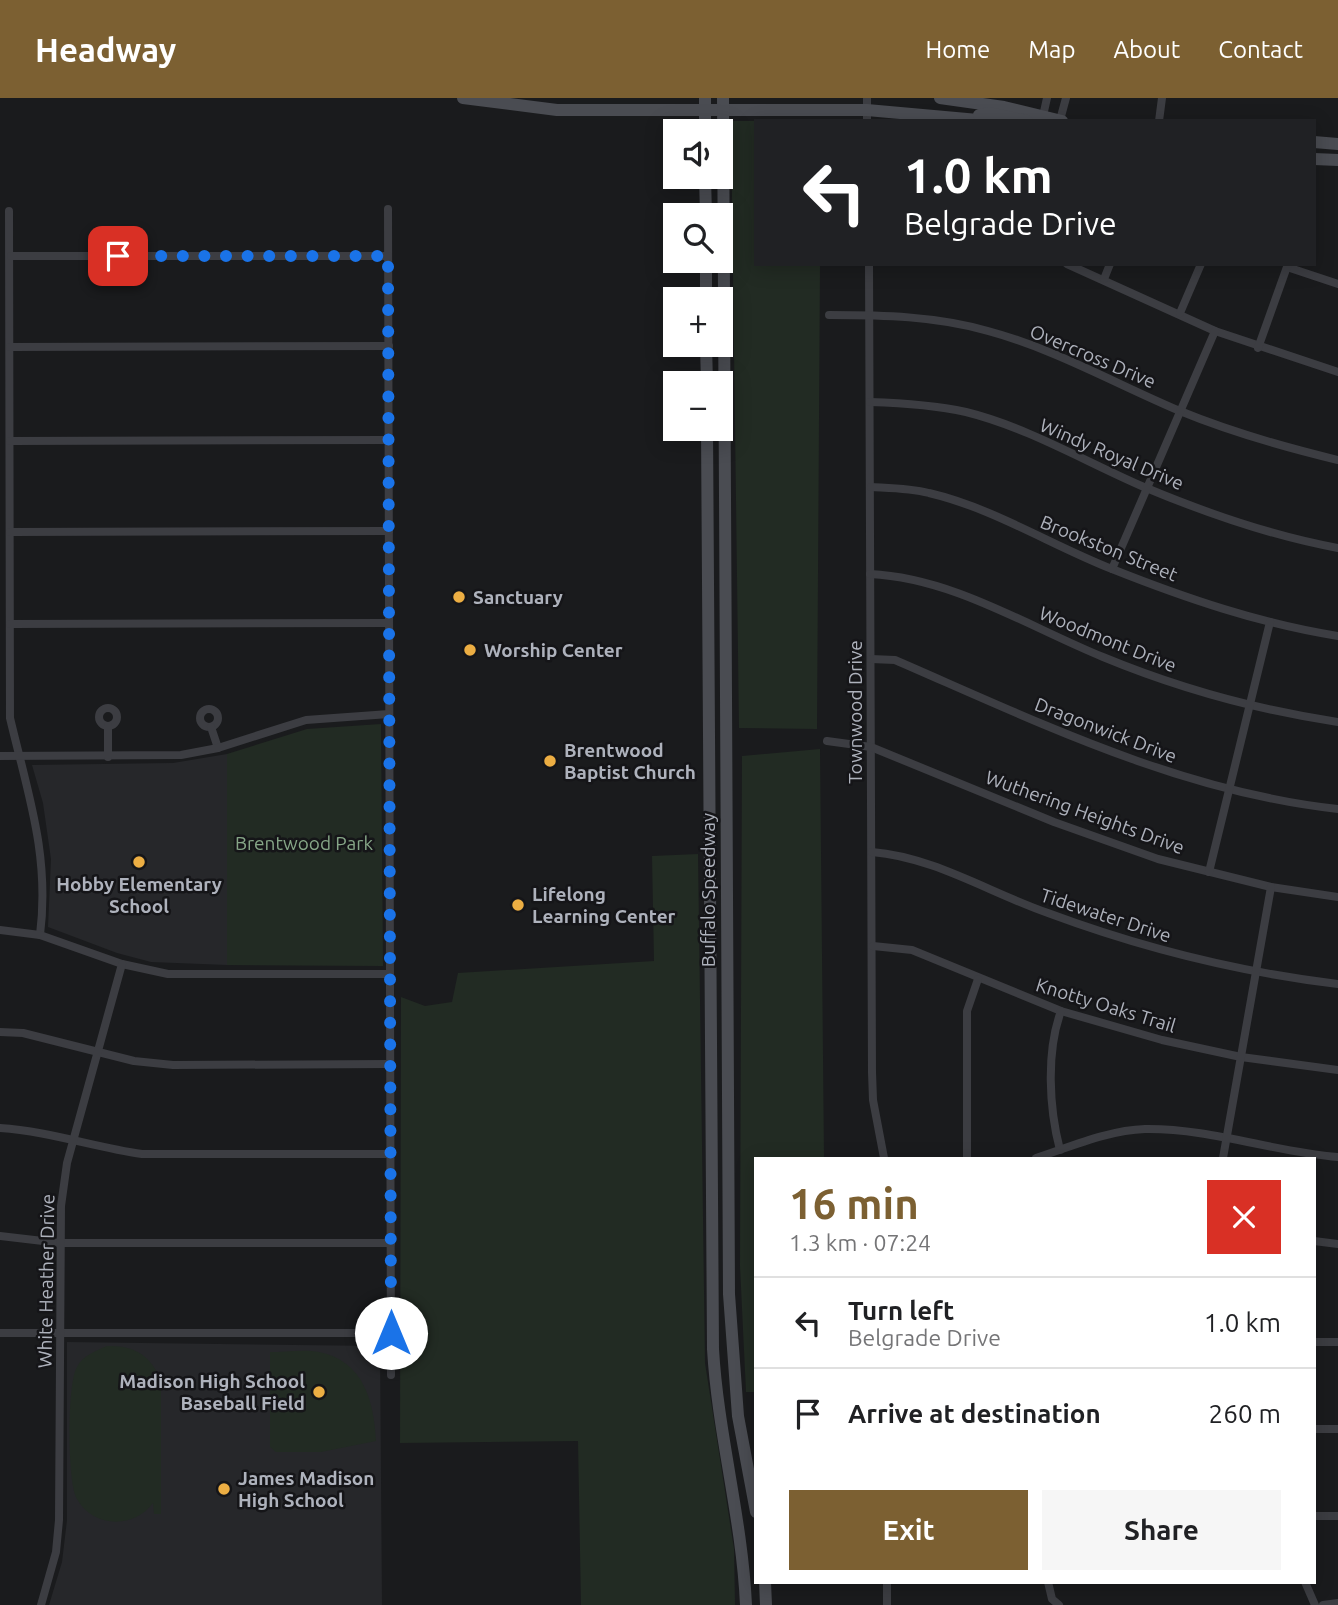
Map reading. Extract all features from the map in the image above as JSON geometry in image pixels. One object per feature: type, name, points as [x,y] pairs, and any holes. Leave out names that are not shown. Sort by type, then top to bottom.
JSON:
[{"type":"main road","points":[[463,98],[557,110],[723,104],[867,110],[976,119]]},
{"type":"main road","points":[[940,98],[1004,107],[1054,119]]},
{"type":"main road","name":"Buffalo Speedway","points":[[722,203],[723,104]]},
{"type":"main road","points":[[969,118],[988,113],[1017,119]]},
{"type":"main road","points":[[1316,142],[1338,144]]},
{"type":"main road","points":[[1316,159],[1338,160]]},
{"type":"main road","name":"Buffalo Speedway","points":[[724,357],[730,1294],[738,1416],[754,1501]]},
{"type":"main road","name":"Buffalo Speedway","points":[[707,441],[711,1294],[714,1367],[741,1534],[746,1605]]},
{"type":"main road","points":[[707,470],[724,470]]},
{"type":"main road","points":[[707,583],[726,584]]},
{"type":"main road","points":[[709,695],[727,695]]},
{"type":"main road","points":[[709,810],[727,810]]},
{"type":"main road","points":[[710,923],[728,923]]},
{"type":"main road","points":[[710,1036],[728,1036]]},
{"type":"main road","points":[[710,1153],[729,1153]]},
{"type":"main road","points":[[711,1294],[730,1294]]},
{"type":"main road","points":[[721,1419],[738,1416]]},
{"type":"main road","points":[[741,1534],[754,1533]]},
{"type":"main road","points":[[765,1584],[766,1605]]},
{"type":"street","points":[[1043,116],[1047,98]]},
{"type":"street","points":[[1061,119],[1066,98]]},
{"type":"street","points":[[1159,119],[1162,98]]},
{"type":"street","points":[[388,209],[391,1375]]},
{"type":"street","points":[[9,211],[10,347],[5,392],[10,441],[10,718],[32,797],[41,846],[44,890],[40,935]]},
{"type":"street","points":[[10,256],[388,256]]},
{"type":"street","name":"Townwood Drive","points":[[869,266],[873,1100],[884,1157]]},
{"type":"street","points":[[1072,266],[1215,331],[1258,348],[1338,372]]},
{"type":"street","points":[[1104,279],[1109,266]]},
{"type":"street","points":[[1180,313],[1200,266]]},
{"type":"street","points":[[1258,348],[1287,266],[1338,284]]},
{"type":"street","name":"Overcross Drive","points":[[828,315],[925,318],[986,330],[1048,352],[1181,411],[1285,447],[1338,460]]},
{"type":"street","points":[[1112,569],[1215,331]]},
{"type":"street","points":[[10,347],[389,346]]},
{"type":"street","name":"Windy Royal Drive","points":[[870,402],[916,403],[968,413],[1027,435],[1147,488],[1264,531],[1338,548]]},
{"type":"street","points":[[10,441],[389,440]]},
{"type":"street","name":"Brookston Street","points":[[871,487],[911,489],[949,499],[1112,569],[1270,622],[1338,636]]},
{"type":"street","points":[[10,532],[389,531]]},
{"type":"street","name":"Woodmont Drive","points":[[870,573],[904,575],[939,584],[1141,672],[1251,704],[1338,722]]},
{"type":"street","points":[[1209,872],[1270,622]]},
{"type":"street","points":[[10,624],[389,623]]},
{"type":"street","name":"Dragonwick Drive","points":[[871,659],[895,660],[1083,741],[1151,767],[1229,789],[1338,809]]},
{"type":"street","points":[[0,670],[10,670]]},
{"type":"street","points":[[0,756],[160,757],[218,748],[306,720],[389,714]]},
{"type":"street","points":[[108,726],[108,757]]},
{"type":"street","points":[[211,727],[218,748]]},
{"type":"street","name":"Wuthering Heights Drive","points":[[827,741],[871,747],[1054,822],[1158,859],[1271,887],[1338,897]]},
{"type":"street","name":"Tidewater Drive","points":[[872,852],[918,860],[1104,934],[1256,972],[1338,984]]},
{"type":"street","points":[[1223,1157],[1271,887]]},
{"type":"street","points":[[0,930],[40,935],[122,964],[180,974],[389,974]]},
{"type":"street","name":"Knotty Oaks Trail","points":[[873,946],[912,950],[1061,1011],[1162,1040],[1241,1056],[1338,1070]]},
{"type":"street","name":"White Heather Drive","points":[[41,1605],[58,1542],[61,1206],[73,1140],[122,964]]},
{"type":"street","points":[[967,1157],[967,1011],[978,979]]},
{"type":"street","points":[[1060,1150],[1054,1114],[1053,1066],[1055,1033],[1061,1011]]},
{"type":"street","points":[[0,1032],[23,1033],[97,1053],[173,1065],[390,1064]]},
{"type":"street","points":[[0,1128],[142,1154],[390,1154]]},
{"type":"street","points":[[1039,1157],[1144,1129],[1338,1157]]},
{"type":"street","points":[[0,1236],[60,1243],[391,1243]]},
{"type":"street","points":[[1316,1241],[1338,1244]]},
{"type":"street","points":[[0,1333],[391,1333]]},
{"type":"street","points":[[1316,1342],[1338,1342]]},
{"type":"street","points":[[1316,1429],[1338,1429]]},
{"type":"street","points":[[1316,1516],[1338,1516]]},
{"type":"street","points":[[887,1584],[887,1605]]},
{"type":"street","points":[[1048,1584],[1052,1599],[1059,1605]]},
{"type":"street","points":[[1306,1584],[1315,1605]]},
{"type":"street","points":[[1324,1605],[1338,1603]]},
{"type":"shaded area","name":"Hobby Elementary School","points":[[227,754],[227,965],[151,962],[117,953],[48,927],[51,859],[43,803],[32,765],[173,763]]},
{"type":"shaded area","name":"James Madison High School","points":[[67,1342],[380,1346],[382,1605],[49,1605],[62,1562],[67,1520]]},
{"type":"green space","points":[[733,121],[754,121],[754,266],[820,266],[817,729],[739,728]]},
{"type":"green space","name":"Brentwood Park","points":[[381,724],[383,966],[227,965],[227,754],[307,729]]},
{"type":"green space","points":[[820,749],[824,1157],[754,1157],[754,1392],[746,1392],[740,1266],[742,756]]},
{"type":"green space","points":[[698,854],[705,1363],[734,1549],[735,1605],[581,1605],[578,1441],[400,1443],[401,997],[425,1006],[452,1002],[458,973],[654,961],[652,856]]},
{"type":"green space","points":[[107,1346],[136,1351],[147,1359],[157,1372],[161,1372],[161,1514],[154,1514],[153,1503],[135,1517],[114,1522],[93,1516],[77,1499],[71,1474],[71,1392],[77,1367],[83,1359]]},
{"type":"green space","name":"Madison High School Baseball Field","points":[[270,1352],[319,1352],[347,1364],[364,1385],[369,1398],[376,1441],[321,1452],[276,1452],[270,1447]]},
{"type":"place","name":"Sanctuary","points":[[459,597]]},
{"type":"place","name":"Worship Center","points":[[470,650]]},
{"type":"place","name":"Brentwood Baptist Church","points":[[550,761]]},
{"type":"place","name":"Hobby Elementary School","points":[[139,862]]},
{"type":"place","name":"Lifelong Learning Center","points":[[518,905]]},
{"type":"place","name":"Madison High School Baseball Field","points":[[319,1392]]},
{"type":"place","name":"James Madison High School","points":[[224,1489]]},
{"type":"route","points":[[118,256],[388,256],[391,1333]]}]
